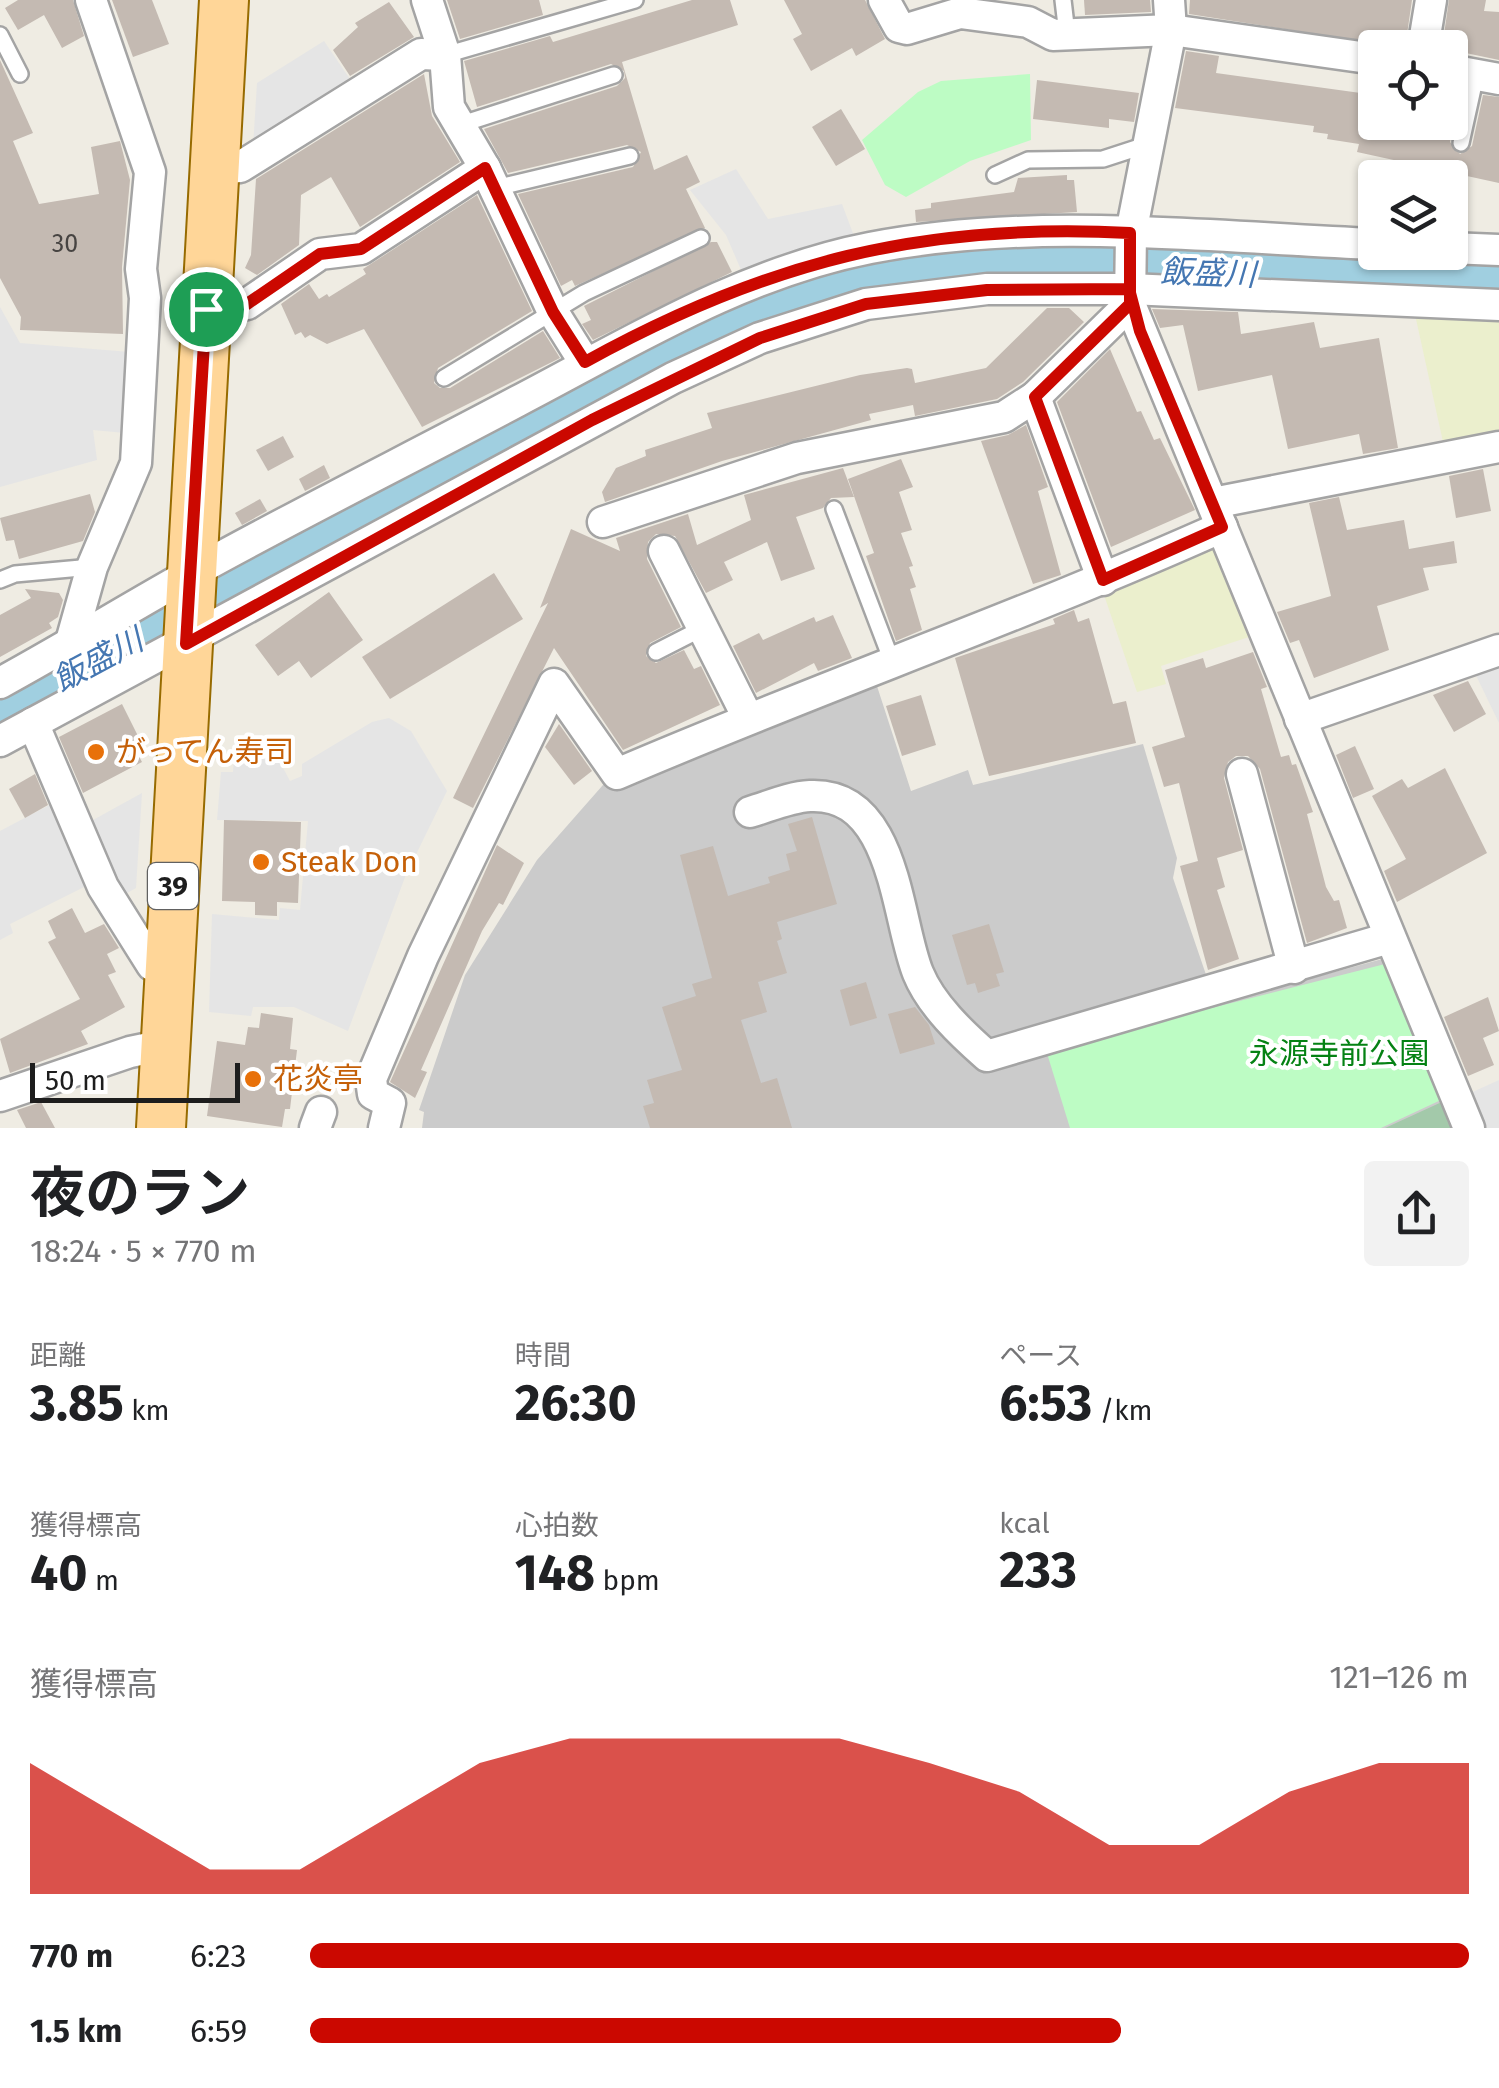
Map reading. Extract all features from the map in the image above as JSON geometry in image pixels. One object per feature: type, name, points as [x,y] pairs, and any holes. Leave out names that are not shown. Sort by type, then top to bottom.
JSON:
[{"type":"main road","name":"39","points":[[160,1128],[224,0]]},
{"type":"street","points":[[70,645],[92,568],[136,463],[144,298],[141,269],[150,172],[91,0]]},
{"type":"street","points":[[426,0],[445,55],[449,107],[490,178],[553,312],[585,362]]},
{"type":"street","points":[[884,0],[899,27],[908,29],[960,13],[1028,22],[1053,35],[1170,15],[1358,55]]},
{"type":"street","points":[[1426,30],[1431,0]]},
{"type":"street","points":[[1170,15],[1130,233],[1130,296],[1469,1128]]},
{"type":"street","points":[[214,170],[240,167],[420,54],[445,55]]},
{"type":"street","points":[[206,309],[247,304],[320,254],[361,249],[490,178]]},
{"type":"street","points":[[0,683],[190,574],[585,362],[706,302],[868,248],[971,234],[1066,230],[1358,243]]},
{"type":"street","points":[[1468,249],[1499,250]]},
{"type":"street","points":[[0,741],[186,644],[592,420],[760,338],[866,304],[987,290],[1499,305]]},
{"type":"street","points":[[603,522],[797,458],[1004,417],[1035,397],[1130,296]]},
{"type":"street","points":[[1035,397],[1103,580]]},
{"type":"street","points":[[384,1128],[390,1104],[373,1094],[371,1079],[422,956],[554,684],[616,774],[748,718],[1103,580],[1217,515],[1499,447]]},
{"type":"street","points":[[664,552],[748,718]]},
{"type":"street","points":[[1300,719],[1499,650]]},
{"type":"street","points":[[33,723],[103,887],[152,966],[168,966]]},
{"type":"street","points":[[1242,774],[1294,968]]},
{"type":"street","points":[[750,812],[816,796],[859,814],[886,854],[920,978],[963,1036],[987,1056],[1389,938]]},
{"type":"street","points":[[0,1096],[130,1052],[164,1045]]},
{"type":"lane","points":[[445,55],[635,0]]},
{"type":"lane","points":[[1063,0],[1066,34]]},
{"type":"lane","points":[[0,35],[20,74]]},
{"type":"lane","points":[[460,125],[614,75]]},
{"type":"lane","points":[[1461,143],[1475,75]]},
{"type":"lane","points":[[995,175],[1028,160],[1103,159],[1146,145]]},
{"type":"lane","points":[[490,178],[630,156]]},
{"type":"lane","points":[[444,378],[553,312],[701,238]]},
{"type":"lane","points":[[834,509],[892,664]]},
{"type":"lane","points":[[0,580],[15,574],[92,568]]},
{"type":"lane","points":[[656,652],[703,628]]},
{"type":"shaded area","points":[[324,41],[354,85],[253,147],[257,83]]},
{"type":"shaded area","points":[[736,169],[768,219],[842,204],[857,244],[745,279],[726,235],[690,190]]},
{"type":"shaded area","points":[[0,307],[20,343],[130,352],[125,433],[93,430],[97,460],[0,487]]},
{"type":"shaded area","points":[[1499,659],[1499,723],[1471,665]]},
{"type":"shaded area","points":[[876,683],[911,791],[968,770],[973,785],[1143,744],[1177,858],[1173,878],[1216,1004],[1386,958],[1460,1128],[422,1128],[424,1112],[419,1110],[465,975],[537,860],[610,777]]},
{"type":"shaded area","points":[[389,718],[411,731],[447,791],[405,877],[348,1031],[294,1007],[253,1007],[251,1016],[209,1012],[212,914],[279,920],[280,908],[300,910],[308,821],[217,820],[221,772],[233,772],[234,756],[242,750],[273,749],[290,781],[302,776],[302,764],[372,722]]},
{"type":"shaded area","points":[[142,793],[136,888],[120,897],[84,825]]},
{"type":"shaded area","points":[[57,801],[92,883],[10,924],[13,933],[0,940],[0,831]]},
{"type":"shaded area","points":[[1499,1080],[1499,1128],[1479,1128],[1466,1095]]},
{"type":"green space","points":[[1030,74],[1031,140],[970,161],[906,197],[885,185],[862,140],[918,92],[941,81]]},
{"type":"green space","points":[[1414,310],[1499,313],[1499,439],[1445,451]]},
{"type":"green space","points":[[1217,542],[1255,635],[1161,666],[1166,684],[1137,692],[1103,592]]},
{"type":"green space","name":"永源寺前公園","points":[[1385,964],[1443,1099],[1381,1128],[1070,1128],[1046,1050]]},
{"type":"green space","points":[[1444,1101],[1458,1128],[1385,1128]]},
{"type":"building","points":[[18,0],[73,0],[84,36],[62,48],[44,15],[18,30],[5,8]]},
{"type":"building","points":[[112,0],[152,0],[169,44],[133,57]]},
{"type":"building","points":[[447,0],[539,0],[543,15],[460,39]]},
{"type":"building","points":[[692,0],[730,0],[738,25],[622,62],[654,170],[687,155],[700,182],[686,189],[705,228],[575,286],[572,280],[561,286],[518,194],[633,167],[641,152],[627,145],[508,173],[484,129],[617,86],[625,78],[624,71],[611,64],[477,107],[464,61],[550,36],[553,42]]},
{"type":"building","points":[[784,0],[865,0],[885,39],[856,56],[852,48],[811,71],[793,39],[802,34]]},
{"type":"building","points":[[1084,0],[1150,0],[1151,12],[1085,15]]},
{"type":"building","points":[[1190,0],[1412,0],[1408,30],[1358,30],[1358,41],[1189,14]]},
{"type":"building","points":[[1449,0],[1486,0],[1484,11],[1499,12],[1499,60],[1468,53],[1468,30],[1445,30]]},
{"type":"building","points":[[389,2],[414,37],[350,76],[333,50],[358,27],[355,23]]},
{"type":"building","points":[[1186,51],[1219,56],[1216,73],[1358,93],[1358,140],[1450,140],[1460,154],[1472,146],[1483,95],[1499,97],[1499,183],[1468,176],[1468,160],[1394,160],[1357,152],[1359,144],[1327,139],[1328,134],[1313,132],[1314,126],[1175,108]]},
{"type":"building","points":[[0,60],[33,133],[13,141],[39,204],[99,194],[91,147],[120,141],[130,180],[122,267],[123,334],[20,330],[21,317],[0,278]]},
{"type":"building","points":[[424,74],[432,116],[460,162],[360,227],[331,177],[301,195],[299,245],[257,275],[245,268],[251,255],[256,179]]},
{"type":"building","points":[[1037,80],[1139,93],[1134,122],[1109,119],[1109,128],[1033,119]]},
{"type":"building","points":[[841,109],[865,149],[836,166],[812,127]]},
{"type":"building","points":[[1067,175],[1067,180],[1074,180],[1077,212],[916,222],[915,210],[931,208],[931,203],[1014,192],[1018,178]]},
{"type":"building","points":[[477,195],[532,311],[438,368],[434,383],[450,388],[543,331],[560,358],[422,427],[364,329],[327,344],[310,335],[305,338],[301,332],[295,335],[281,304],[309,284],[319,299],[327,294],[329,297],[366,274],[363,269]]},
{"type":"building","points":[[717,242],[732,272],[593,340],[582,324],[591,320],[584,306]]},
{"type":"building","points":[[1047,308],[1069,308],[1084,322],[1023,382],[997,399],[915,416],[913,405],[869,414],[871,420],[722,461],[605,502],[602,492],[616,468],[646,456],[645,450],[712,428],[707,413],[860,375],[907,368],[912,369],[915,383],[986,368]]},
{"type":"building","points":[[1152,309],[1238,312],[1241,334],[1314,322],[1320,348],[1379,338],[1398,448],[1363,454],[1359,434],[1288,449],[1272,375],[1198,391],[1183,325],[1160,328]]},
{"type":"building","points":[[1110,349],[1137,412],[1141,411],[1154,440],[1160,438],[1195,510],[1111,547],[1057,402]]},
{"type":"building","points":[[1026,425],[1048,487],[1038,491],[1061,575],[1033,584],[981,441],[1008,435]]},
{"type":"building","points":[[283,436],[294,457],[268,471],[256,450]]},
{"type":"building","points":[[901,459],[913,487],[899,492],[912,530],[901,533],[913,566],[909,567],[916,587],[910,589],[922,630],[896,641],[866,556],[874,553],[848,479]]},
{"type":"building","points":[[324,465],[330,478],[305,491],[299,479]]},
{"type":"building","points":[[843,468],[854,497],[831,498],[823,508],[796,517],[815,569],[781,581],[767,542],[724,562],[733,580],[706,593],[675,536],[656,534],[648,542],[647,559],[681,627],[650,643],[646,656],[656,663],[684,650],[694,669],[701,666],[720,705],[623,750],[554,648],[473,808],[453,798],[548,603],[540,608],[571,529],[620,551],[616,538],[688,514],[697,545],[751,520],[744,495]]},
{"type":"building","points":[[1483,469],[1491,511],[1456,518],[1449,476]]},
{"type":"building","points":[[90,494],[95,512],[83,541],[19,559],[14,540],[6,541],[0,518]]},
{"type":"building","points":[[1339,497],[1347,530],[1404,520],[1409,549],[1454,541],[1457,563],[1423,568],[1429,590],[1377,606],[1389,650],[1314,678],[1299,640],[1290,643],[1277,612],[1331,596],[1309,503]]},
{"type":"building","points":[[260,499],[267,511],[242,525],[235,513]]},
{"type":"building","points":[[494,573],[523,619],[390,699],[362,657]]},
{"type":"building","points":[[25,589],[59,593],[63,600],[58,617],[49,623],[52,628],[0,657],[0,615],[31,598]]},
{"type":"building","points":[[329,592],[363,640],[311,678],[299,661],[278,676],[255,645]]},
{"type":"building","points":[[1074,610],[1078,622],[1089,618],[1113,704],[1126,701],[1136,743],[989,776],[955,658],[1055,624],[1053,619]]},
{"type":"building","points":[[833,615],[852,658],[818,671],[814,663],[756,693],[733,646],[759,633],[763,640],[814,617],[816,622]]},
{"type":"building","points":[[1253,652],[1267,687],[1261,689],[1281,757],[1289,755],[1292,765],[1296,764],[1313,812],[1307,814],[1326,887],[1334,901],[1339,900],[1347,928],[1307,943],[1260,769],[1248,756],[1236,756],[1228,762],[1224,778],[1243,850],[1217,858],[1225,887],[1217,890],[1239,959],[1208,970],[1180,866],[1198,861],[1179,783],[1164,787],[1152,747],[1185,737],[1165,670],[1203,658],[1206,668]]},
{"type":"building","points":[[1468,681],[1486,714],[1454,732],[1433,695]]},
{"type":"building","points":[[921,695],[936,745],[902,756],[886,706]]},
{"type":"building","name":"がってん寿司","points":[[122,704],[139,738],[131,742],[142,762],[83,793],[59,737]]},
{"type":"building","points":[[559,724],[592,771],[574,785],[545,747]]},
{"type":"building","points":[[1355,746],[1374,789],[1353,798],[1336,755]]},
{"type":"building","points":[[1445,768],[1487,853],[1397,902],[1384,871],[1406,859],[1372,796],[1402,779],[1408,788]]},
{"type":"building","points":[[35,774],[48,805],[25,818],[9,789]]},
{"type":"building","points":[[812,817],[837,904],[777,922],[782,939],[777,941],[787,973],[758,982],[767,1012],[741,1020],[761,1083],[777,1078],[792,1128],[650,1128],[643,1106],[654,1103],[647,1080],[682,1070],[662,1007],[696,996],[692,984],[712,978],[680,855],[713,846],[728,896],[770,883],[768,877],[790,870],[786,854],[797,851],[788,824]]},
{"type":"building","name":"Steak Don","points":[[224,820],[301,822],[298,903],[277,902],[277,916],[255,915],[255,902],[222,901]]},
{"type":"building","points":[[497,845],[524,863],[503,905],[499,903],[482,931],[421,1070],[427,1072],[415,1098],[390,1082]]},
{"type":"building","points":[[72,908],[85,933],[104,924],[119,948],[107,954],[116,972],[108,975],[125,1007],[81,1031],[88,1044],[10,1073],[0,1039],[80,999],[48,942],[56,938],[48,921]]},
{"type":"building","points":[[989,924],[1004,972],[996,974],[1000,986],[978,993],[975,983],[967,985],[952,935]]},
{"type":"building","points":[[866,982],[877,1018],[850,1026],[840,990]]},
{"type":"building","points":[[1488,997],[1499,1031],[1483,1038],[1494,1065],[1468,1076],[1444,1017]]},
{"type":"building","points":[[915,1007],[929,1025],[935,1044],[900,1054],[888,1014]]},
{"type":"building","name":"花炎亭","points":[[261,1013],[293,1018],[290,1049],[297,1050],[290,1109],[285,1109],[282,1127],[207,1116],[217,1041],[245,1045],[248,1027],[259,1028]]},
{"type":"building","points":[[41,1102],[55,1128],[26,1128],[17,1110]]},
{"type":"waterway","name":"飯盛川","points":[[0,714],[685,343],[796,303],[912,278],[1058,267],[1205,268],[1499,282]]},
{"type":"place","name":"がってん寿司","points":[[96,752]]},
{"type":"place","name":"Steak Don","points":[[261,862]]},
{"type":"place","name":"花炎亭","points":[[253,1079]]},
{"type":"route","points":[[206,309],[186,644],[592,420],[760,338],[866,304],[987,290],[1129,289],[1140,331],[1222,527],[1103,580],[1035,397],[1130,304],[1129,289],[1130,233],[1066,230],[971,234],[868,248],[706,302],[585,362],[553,312],[485,168],[361,249],[320,254],[247,304],[206,309]]}]
